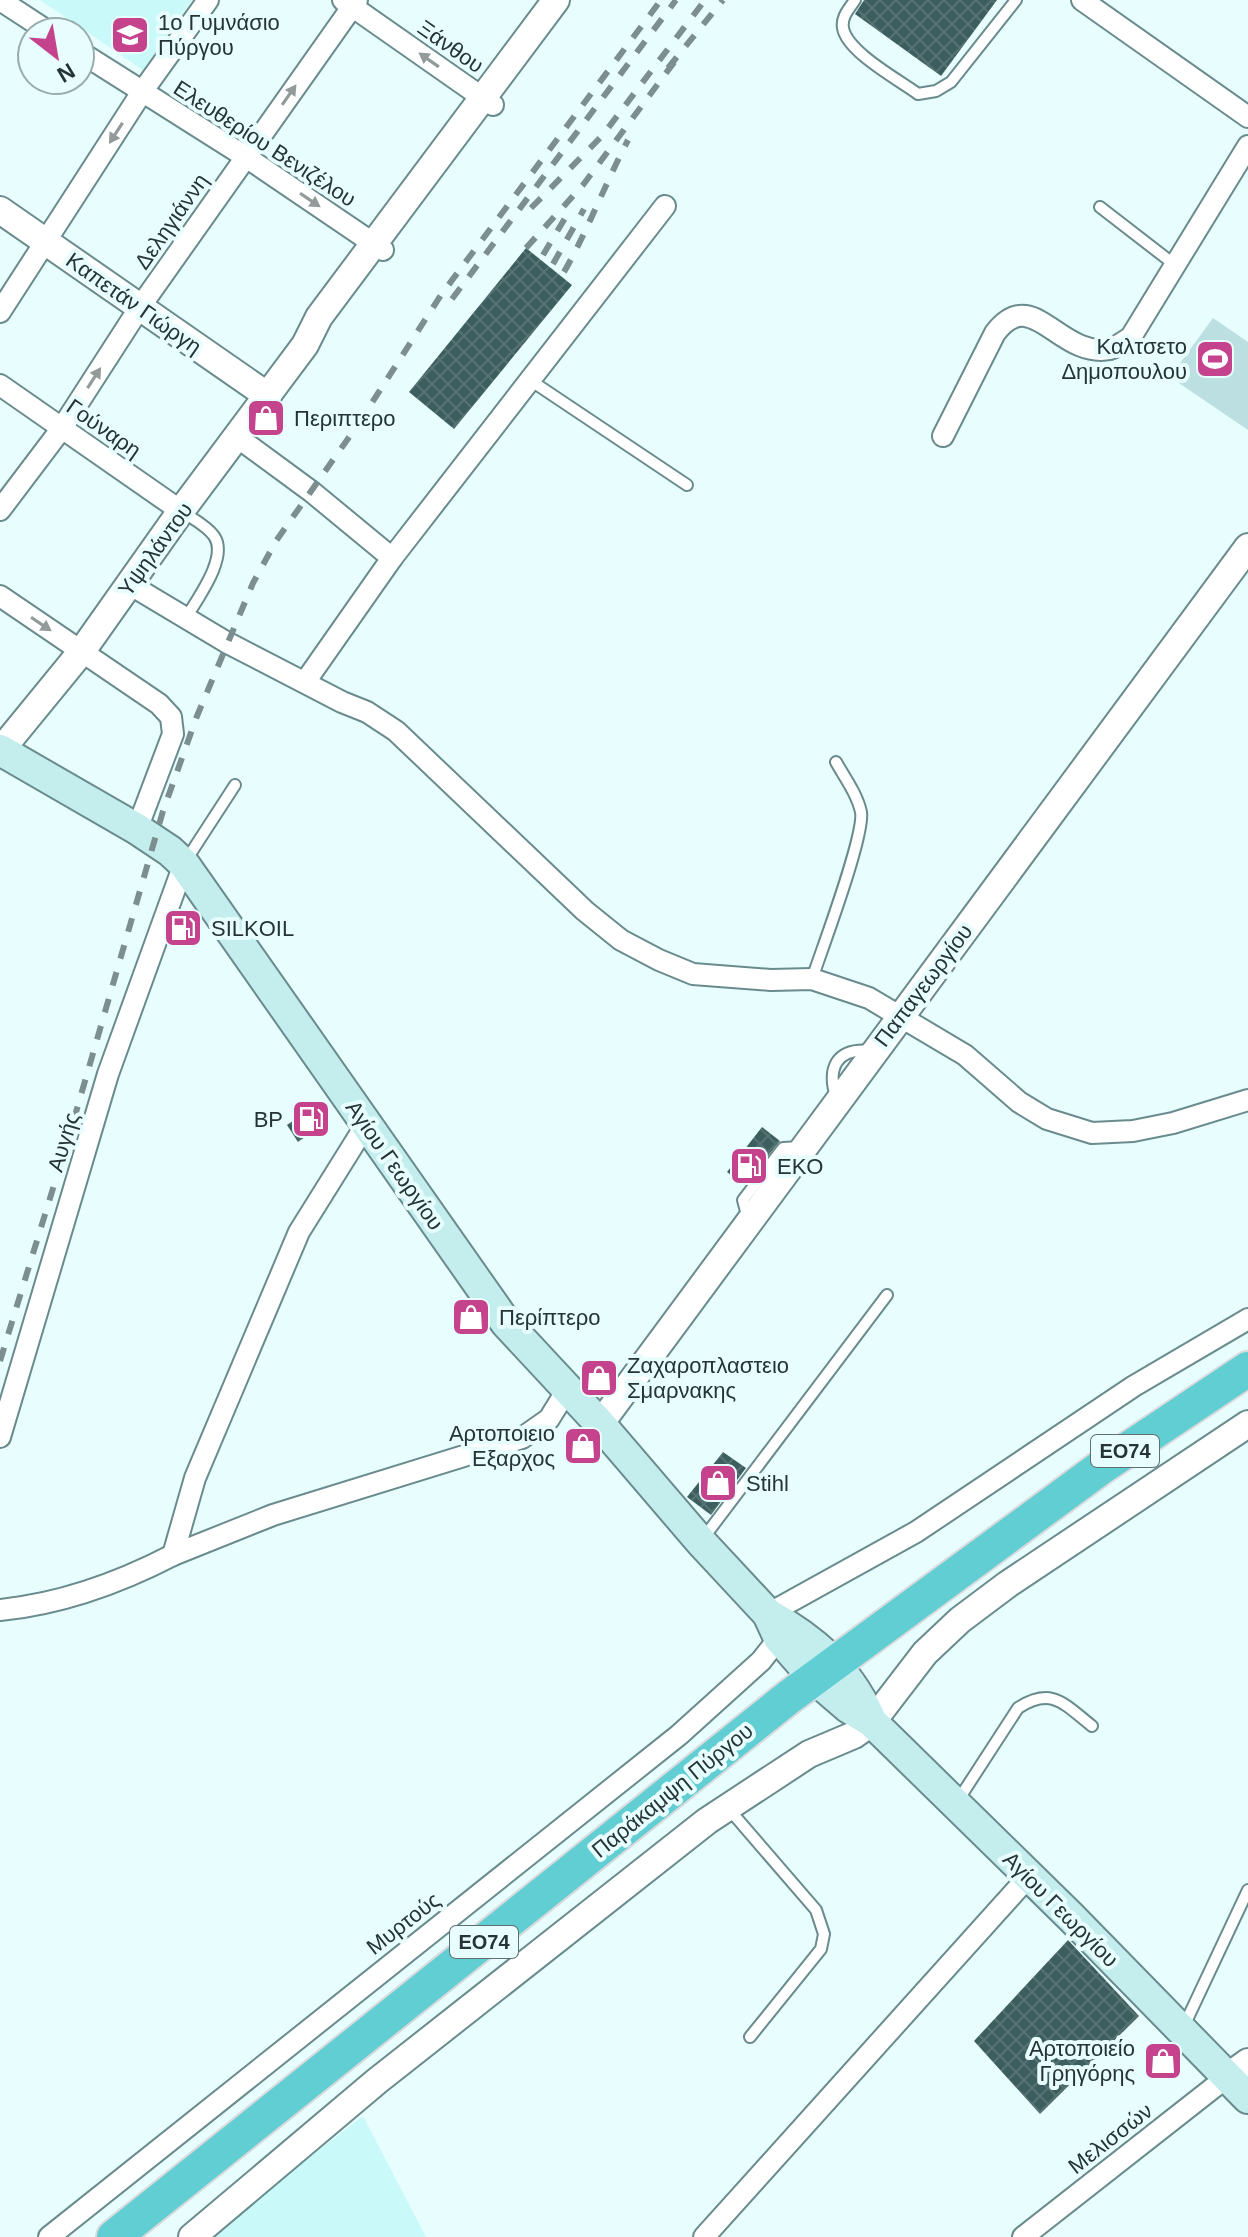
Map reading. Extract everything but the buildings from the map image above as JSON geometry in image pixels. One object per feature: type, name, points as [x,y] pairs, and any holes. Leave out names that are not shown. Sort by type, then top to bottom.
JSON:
[{"type":"highway","name":"Παράκαμψη Πύργου","points":[[114,2237],[824,1670],[1103,1466],[1248,1369]]},
{"type":"main road","name":"Αγίου Γεωργίου","points":[[0,750],[137,829],[184,864],[506,1323],[600,1424],[774,1626],[805,1635],[824,1670],[856,1691],[872,1722],[1182,2032],[1241,2079]]},
{"type":"street","points":[[0,312],[142,92],[208,0]]},
{"type":"street","name":"Υψηλάντου","points":[[488,101],[556,0]]},
{"type":"street","name":"Υψηλάντου","points":[[0,750],[82,651],[181,511],[305,345],[327,325],[378,247],[488,101],[572,0]]},
{"type":"street","points":[[1082,0],[1248,117]]},
{"type":"street","name":"Ξάνθου","points":[[351,2],[488,101]]},
{"type":"street","name":"Δεληγιάννη","points":[[0,510],[62,428],[140,307],[351,2]]},
{"type":"street","points":[[4,5],[22,16]]},
{"type":"street","name":"Ελευθερίου Βενιζέλου","points":[[96,62],[246,157],[378,247]]},
{"type":"street","points":[[943,436],[995,333],[1005,320],[1017,315],[1031,315],[1059,336],[1089,349],[1111,349],[1131,337],[1248,146]]},
{"type":"street","points":[[305,682],[392,558],[665,206]]},
{"type":"street","name":"Καπετάν Γιώργη","points":[[0,210],[268,396]]},
{"type":"street","name":"Γούναρη","points":[[0,385],[181,511]]},
{"type":"street","points":[[237,437],[312,492],[392,558]]},
{"type":"street","name":"Παπαγεωργίου","points":[[600,1424],[1248,547]]},
{"type":"street","points":[[129,584],[226,642],[367,712],[396,731],[585,911],[621,940],[659,960],[693,974],[771,980],[812,979],[869,998],[965,1055],[1019,1102],[1047,1119],[1092,1133],[1133,1131],[1173,1123],[1248,1100]]},
{"type":"street","points":[[0,596],[159,704],[171,717],[173,734],[137,829]]},
{"type":"street","name":"Αυγής","points":[[0,1437],[108,1074],[184,864]]},
{"type":"street","points":[[173,1555],[195,1478],[299,1232],[367,1123]]},
{"type":"street","points":[[774,1626],[1134,1386],[1248,1319]]},
{"type":"street","points":[[0,1610],[93,1590],[273,1515],[522,1438],[549,1419],[567,1390]]},
{"type":"street","points":[[205,2233],[377,2081],[727,1807],[809,1754],[854,1735],[872,1722],[925,1653],[960,1620],[1008,1584],[1248,1424]]},
{"type":"street","name":"Μυρτούς","points":[[49,2237],[679,1735],[761,1661],[774,1626]]},
{"type":"street","points":[[704,2237],[1029,1876]]},
{"type":"street","name":"Μελισσών","points":[[1023,2237],[1241,2079]]},
{"type":"lane","points":[[855,0],[843,17],[843,30],[853,48],[918,94],[936,91],[951,82],[1016,0]]},
{"type":"lane","points":[[1100,207],[1175,265]]},
{"type":"lane","points":[[530,380],[687,485]]},
{"type":"lane","points":[[181,511],[213,533],[219,544],[218,560],[186,618]]},
{"type":"lane","points":[[812,979],[855,848],[862,815],[856,797],[836,762]]},
{"type":"lane","points":[[184,864],[235,785]]},
{"type":"lane","points":[[701,1542],[887,1295]]},
{"type":"lane","points":[[956,1804],[1018,1708],[1034,1698],[1048,1697],[1066,1705],[1092,1726]]},
{"type":"lane","points":[[727,1807],[816,1910],[824,1934],[821,1949],[750,2037]]},
{"type":"lane","points":[[1182,2032],[1248,1890]]},
{"type":"shaded area","name":"1ο Γυμνάσιο Πύργου","points":[[40,0],[192,0],[143,70],[96,38],[96,16],[64,16]]},
{"type":"shaded area","name":"Καλτσετο Δημοπουλου","points":[[1213,318],[1248,342],[1248,430],[1170,377]]},
{"type":"shaded area","points":[[363,2116],[426,2237],[207,2237]]},
{"type":"railway","points":[[0,1361],[163,811],[197,716],[253,583],[276,541],[359,423],[441,295],[661,0]]},
{"type":"railway","points":[[452,299],[676,0]]},
{"type":"railway","points":[[531,208],[602,136],[705,0]]},
{"type":"railway","points":[[668,68],[723,0]]},
{"type":"railway","points":[[526,248],[583,185],[675,61]]},
{"type":"railway","points":[[564,272],[628,140]]},
{"type":"railway","points":[[553,264],[584,209]]},
{"type":"railway","points":[[543,255],[568,213]]},
{"type":"place","name":"1ο Γυμνάσιο Πύργου","points":[[130,35]]},
{"type":"place","name":"Καλτσετο Δημοπουλου","points":[[1215,359]]},
{"type":"place","name":"Περιπτερο","points":[[266,418]]},
{"type":"place","name":"SILKOIL","points":[[183,928]]},
{"type":"place","name":"BP","points":[[311,1119]]},
{"type":"place","name":"EKO","points":[[749,1166]]},
{"type":"place","name":"Περίπτερο","points":[[471,1317]]},
{"type":"place","name":"Ζαχαροπλαστειο Σμαρνακης","points":[[599,1378]]},
{"type":"place","name":"Αρτοποιειο Εξαρχος","points":[[583,1446]]},
{"type":"place","name":"Stihl","points":[[718,1483]]},
{"type":"place","name":"Αρτοποιείο Γρηγόρης","points":[[1163,2061]]}]
